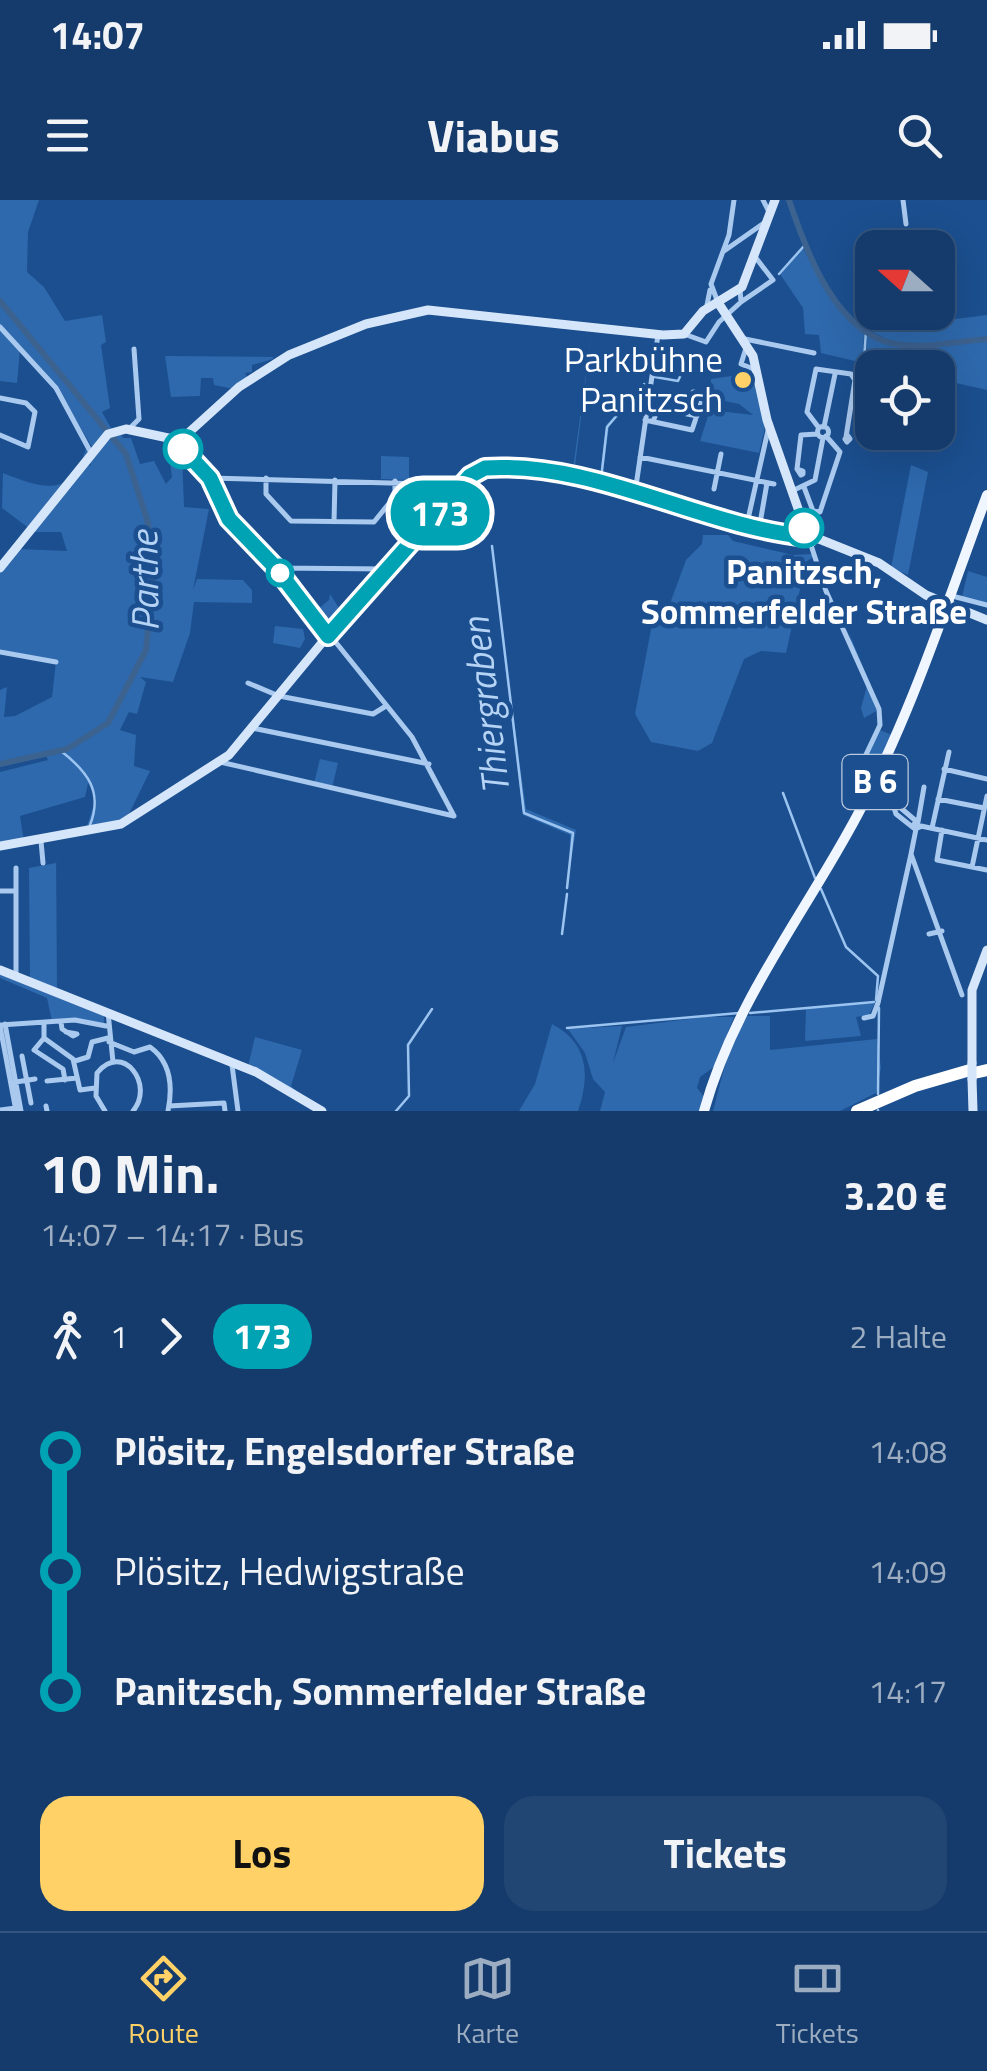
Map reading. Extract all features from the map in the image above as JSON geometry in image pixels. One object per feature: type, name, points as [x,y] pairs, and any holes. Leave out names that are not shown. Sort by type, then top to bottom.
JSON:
[{"type":"highway","points":[[857,1111],[916,1086],[976,1071]]},
{"type":"highway","points":[[867,1111],[976,1071]]},
{"type":"main road","name":"B 6","points":[[706,1111],[742,1013],[886,757],[949,606],[987,495]]},
{"type":"street","points":[[706,310],[734,200]]},
{"type":"street","points":[[903,200],[906,224]]},
{"type":"street","points":[[684,334],[706,310],[740,289],[756,258],[769,203]]},
{"type":"street","points":[[724,251],[764,223]]},
{"type":"street","points":[[128,429],[177,438],[194,430],[239,387],[289,355],[366,324],[428,310],[658,335],[684,334],[706,342],[741,302],[773,280],[756,258]]},
{"type":"street","points":[[740,289],[741,302]]},
{"type":"street","points":[[710,290],[747,342],[768,426],[826,591],[879,709],[880,725],[862,761],[869,778],[888,792],[898,816],[917,825],[987,840]]},
{"type":"street","points":[[0,327],[56,388],[90,451]]},
{"type":"street","points":[[635,493],[658,335]]},
{"type":"street","points":[[747,342],[814,352]]},
{"type":"street","points":[[0,568],[90,451],[109,434],[128,429],[139,420],[134,349]]},
{"type":"street","points":[[654,356],[674,362],[672,369]]},
{"type":"street","points":[[804,487],[813,511],[822,511],[840,452],[807,414],[814,372],[820,368],[835,374],[851,374],[855,380],[846,437]]},
{"type":"street","points":[[792,492],[815,480],[835,374]]},
{"type":"street","points":[[645,420],[692,430],[705,396],[695,392],[687,414]]},
{"type":"street","points":[[0,398],[33,407],[28,447],[0,436]]},
{"type":"street","points":[[654,422],[658,408],[697,416]]},
{"type":"street","points":[[746,528],[768,426]]},
{"type":"street","points":[[797,469],[801,434],[822,432]]},
{"type":"street","points":[[177,438],[189,458],[210,478],[229,519],[276,568],[429,764],[454,816],[220,762]]},
{"type":"street","points":[[714,490],[721,454]]},
{"type":"street","points":[[640,457],[771,484],[759,532]]},
{"type":"street","points":[[0,846],[121,824],[220,762],[462,485],[481,469],[592,480],[759,532],[808,537],[879,563],[926,595],[987,620]]},
{"type":"street","points":[[210,478],[462,485]]},
{"type":"street","points":[[266,478],[266,494],[291,521],[374,522],[395,496],[395,481]]},
{"type":"street","points":[[334,522],[335,480]]},
{"type":"street","points":[[276,568],[391,570]]},
{"type":"street","points":[[949,606],[987,606]]},
{"type":"street","points":[[0,652],[56,662]]},
{"type":"street","points":[[248,684],[277,695],[373,714],[386,706]]},
{"type":"street","points":[[252,728],[429,764]]},
{"type":"street","points":[[932,828],[949,752]]},
{"type":"street","points":[[944,769],[987,779]]},
{"type":"street","points":[[864,1018],[873,1016],[878,1002],[924,788]]},
{"type":"street","points":[[894,792],[917,825]]},
{"type":"street","points":[[972,867],[987,796]]},
{"type":"street","points":[[938,798],[986,808]]},
{"type":"street","points":[[942,830],[936,858],[987,870]]},
{"type":"street","points":[[41,841],[44,863]]},
{"type":"street","points":[[911,854],[967,996],[976,1071],[974,1111]]},
{"type":"street","points":[[16,868],[16,978]]},
{"type":"street","points":[[0,891],[16,891]]},
{"type":"street","points":[[929,934],[942,930]]},
{"type":"street","points":[[967,996],[987,950]]},
{"type":"street","points":[[0,970],[232,1064],[322,1111]]},
{"type":"street","points":[[108,1012],[106,1026],[113,1062]]},
{"type":"street","points":[[2,1025],[30,1020],[44,1024],[78,1020],[106,1026]]},
{"type":"street","points":[[60,1022],[66,1032]]},
{"type":"street","points":[[44,1024],[44,1038],[34,1050],[63,1070],[65,1080]]},
{"type":"street","points":[[2,1025],[3,1060],[18,1110]]},
{"type":"street","points":[[2,1025],[16,1082],[18,1110]]},
{"type":"street","points":[[44,1038],[74,1061],[80,1090],[95,1088]]},
{"type":"street","points":[[74,1061],[88,1057],[92,1042],[109,1040],[134,1052],[150,1047],[161,1056],[171,1079],[168,1108],[224,1102],[225,1111]]},
{"type":"street","points":[[22,1056],[31,1103]]},
{"type":"street","points":[[88,1074],[97,1074],[113,1062],[132,1065],[139,1078],[140,1094],[133,1111]]},
{"type":"street","points":[[232,1064],[238,1111]]},
{"type":"street","points":[[97,1074],[95,1088],[105,1111]]},
{"type":"street","points":[[47,1081],[77,1078]]},
{"type":"street","points":[[16,1082],[35,1079]]},
{"type":"street","points":[[0,1110],[18,1110]]},
{"type":"shaded area","points":[[0,200],[39,200],[28,232],[27,272],[44,287],[65,321],[102,315],[106,342],[101,345],[110,408],[102,412],[112,430],[108,432],[92,415],[105,433],[92,447],[70,410],[86,447],[87,453],[82,460],[86,448],[61,397],[22,352],[53,383],[0,326]]},
{"type":"shaded area","points":[[803,248],[825,290],[855,321],[855,330],[864,330],[863,350],[855,350],[855,361],[821,353],[819,335],[805,334],[803,308],[780,274]]},
{"type":"shaded area","points":[[987,315],[987,339],[920,344],[870,330],[955,330],[955,319]]},
{"type":"shaded area","points":[[0,329],[20,349],[17,383],[0,381]]},
{"type":"shaded area","points":[[592,330],[574,474],[600,478],[606,425],[644,383],[609,427],[602,478],[633,488],[649,385],[634,490],[572,476]]},
{"type":"shaded area","points":[[867,333],[901,347],[987,341],[987,390],[955,383],[955,350],[866,350]]},
{"type":"shaded area","points":[[165,356],[273,359],[252,365],[252,372],[245,373],[247,377],[234,389],[214,385],[213,378],[201,378],[200,396],[171,397]]},
{"type":"shaded area","points":[[742,368],[755,372],[766,423],[759,453],[700,441],[710,410],[753,415],[739,404],[711,398],[711,379],[738,375]]},
{"type":"shaded area","points":[[120,432],[123,438],[131,438],[140,464],[154,461],[166,484],[172,477],[169,455],[182,453],[184,507],[209,509],[193,590],[197,579],[243,580],[252,590],[252,603],[194,602],[190,633],[173,682],[140,677],[146,682],[137,714],[129,712],[120,730],[136,735],[134,766],[150,771],[128,816],[224,754],[260,716],[226,757],[128,819],[87,826],[96,798],[88,783],[85,797],[20,816],[24,841],[0,843],[0,772],[48,760],[46,756],[0,767],[0,690],[7,687],[4,717],[15,716],[52,697],[56,661],[0,651],[0,572],[18,549],[67,551],[61,532],[33,532],[86,460],[91,467],[89,455],[106,437]]},
{"type":"shaded area","points":[[381,456],[409,457],[409,480],[381,479]]},
{"type":"shaded area","points":[[911,465],[928,472],[908,575],[891,568]]},
{"type":"shaded area","points":[[3,473],[42,485],[66,481],[30,529],[2,508]]},
{"type":"shaded area","points":[[703,535],[728,535],[733,541],[793,555],[812,554],[878,710],[864,718],[861,708],[867,686],[813,557],[806,562],[786,653],[761,651],[744,659],[712,743],[698,751],[651,742],[635,714],[652,624],[665,617],[686,560],[702,544]]},
{"type":"shaded area","points":[[968,571],[987,577],[987,604],[962,597]]},
{"type":"shaded area","points":[[330,594],[344,616],[334,626],[325,627],[314,612],[329,600]]},
{"type":"shaded area","points":[[497,597],[526,809],[576,830],[569,874],[570,835],[523,815]]},
{"type":"shaded area","points":[[275,626],[303,629],[305,639],[300,648],[273,643]]},
{"type":"shaded area","points":[[875,696],[881,710],[880,730],[892,735],[874,774],[863,766],[873,741],[878,707]]},
{"type":"shaded area","points":[[320,759],[338,763],[332,788],[314,783]]},
{"type":"shaded area","points":[[56,846],[57,991],[30,981],[29,868],[56,863]]},
{"type":"shaded area","points":[[0,972],[104,1014],[104,1024],[67,1018],[52,1021],[47,998],[0,978]]},
{"type":"shaded area","points":[[875,1003],[869,1015],[856,1017],[861,1036],[805,1041],[806,1008]]},
{"type":"shaded area","points":[[104,1007],[248,1066],[255,1037],[302,1050],[291,1086],[302,1096]]},
{"type":"shaded area","points":[[746,1016],[770,1016],[770,1050],[877,1039],[881,1068],[876,1093],[840,1111],[713,1111],[726,1061]]},
{"type":"shaded area","points":[[734,1017],[714,1067],[700,1077],[697,1088],[705,1098],[702,1111],[600,1111],[605,1092],[593,1079],[585,1053],[568,1029],[622,1026],[613,1063],[626,1027]]},
{"type":"shaded area","points":[[552,1024],[573,1041],[583,1061],[584,1085],[578,1111],[519,1111],[535,1084]]},
{"type":"waterway","name":"Parthe","points":[[789,200],[815,267],[842,310],[859,327],[879,339],[902,345],[987,339]]},
{"type":"waterway","name":"Thiergraben","points":[[779,274],[804,246]]},
{"type":"waterway","name":"Parthe","points":[[0,301],[126,454],[148,523],[153,578],[146,650],[108,723],[67,749],[0,764]]},
{"type":"waterway","points":[[865,350],[866,330]]},
{"type":"waterway","points":[[655,377],[678,381],[684,368]]},
{"type":"waterway","name":"Thiergraben","points":[[601,479],[607,427],[644,384]]},
{"type":"waterway","name":"Thiergraben","points":[[492,546],[524,813],[573,833],[567,888]]},
{"type":"waterway","points":[[61,751],[79,767],[94,793],[90,825]]},
{"type":"waterway","points":[[783,793],[815,878]]},
{"type":"waterway","points":[[821,889],[846,947],[878,976],[876,1000]]},
{"type":"waterway","name":"Thiergraben","points":[[562,934],[567,894]]},
{"type":"waterway","points":[[750,1013],[874,1002]]},
{"type":"waterway","points":[[878,1094],[879,1008]]},
{"type":"waterway","points":[[396,1111],[409,1096],[408,1045],[432,1009]]},
{"type":"waterway","points":[[567,1028],[739,1013]]},
{"type":"bus line","name":"173","points":[[183,449],[210,478],[219,505],[229,519],[276,568],[328,636],[406,553],[470,476],[485,468],[606,483],[759,532],[808,537],[804,528]]},
{"type":"place","name":"Parkbühne Panitzsch","points":[[743,380]]},
{"type":"place","name":"Panitzsch, Sommerfelder Straße","points":[[804,528]]}]
